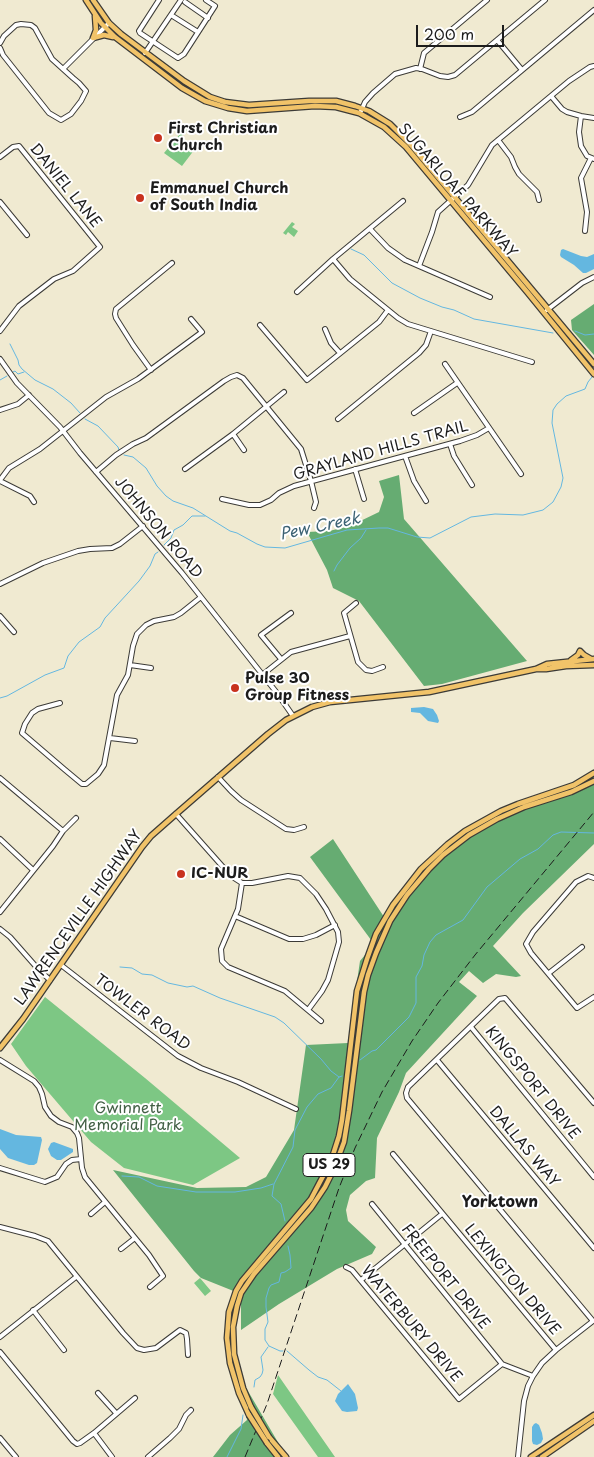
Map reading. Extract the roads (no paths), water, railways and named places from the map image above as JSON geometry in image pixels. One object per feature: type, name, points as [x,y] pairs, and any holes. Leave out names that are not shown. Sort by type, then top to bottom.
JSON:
[{"type":"main road","name":"SUGARLOAF PARKWAY","points":[[86,0],[104,27],[116,38],[186,90],[213,104],[247,111],[326,106],[359,114],[376,122],[397,138],[594,374]]},
{"type":"main road","name":"SUGARLOAF PARKWAY","points":[[93,0],[109,23],[122,35],[196,90],[210,97],[226,102],[252,105],[325,100],[362,108],[398,130],[594,364]]},
{"type":"main road","points":[[93,38],[96,30],[95,15]]},
{"type":"main road","points":[[93,38],[104,35],[116,38]]},
{"type":"main road","points":[[567,661],[573,659],[580,651],[593,661]]},
{"type":"main road","name":"LAWRENCEVILLE HIGHWAY","points":[[536,669],[547,664],[567,661],[593,661]]},
{"type":"main road","name":"LAWRENCEVILLE HIGHWAY","points":[[0,1048],[23,1019],[151,836],[268,734],[293,716],[330,702],[429,692],[536,669],[593,661]]},
{"type":"main road","name":"US 29","points":[[286,1457],[269,1437],[251,1407],[239,1376],[233,1343],[234,1316],[239,1299],[254,1274],[311,1208],[334,1169],[344,1142],[364,992],[382,936],[397,909],[417,882],[443,855],[497,819],[547,797],[594,773]]},
{"type":"main road","name":"US 29","points":[[278,1457],[249,1415],[239,1393],[228,1349],[227,1327],[232,1302],[242,1281],[311,1199],[331,1161],[342,1120],[358,991],[376,934],[393,905],[421,869],[465,831],[501,811],[571,792],[594,780]]},
{"type":"main road","points":[[465,831],[469,836]]},
{"type":"main road","points":[[531,1457],[594,1415]]},
{"type":"main road","points":[[542,1457],[594,1422]]},
{"type":"street","points":[[159,0],[139,31],[178,58],[180,58],[215,6],[206,0]]},
{"type":"street","points":[[420,69],[424,53],[487,0]]},
{"type":"street","points":[[359,114],[365,102],[373,93],[395,74],[420,69],[440,76],[448,77],[455,75],[545,0]]},
{"type":"street","points":[[146,53],[171,15],[183,1],[208,18]]},
{"type":"street","points":[[460,117],[472,112],[594,10]]},
{"type":"street","points":[[171,15],[198,32]]},
{"type":"street","points":[[63,69],[109,23]]},
{"type":"street","points":[[0,43],[4,36],[16,25],[31,25],[35,28],[52,58],[79,82],[86,91],[81,102],[71,114],[61,120],[49,113],[3,56],[0,48]]},
{"type":"street","points":[[497,40],[522,70]]},
{"type":"street","points":[[419,266],[438,212],[468,185],[490,148],[575,77],[590,66],[594,66]]},
{"type":"street","points":[[551,96],[562,109],[572,114],[594,118]]},
{"type":"street","points":[[582,116],[579,139],[582,150],[592,159],[581,178],[588,212],[585,231]]},
{"type":"street","points":[[498,140],[511,156],[519,174],[537,192],[539,200]]},
{"type":"street","name":"DANIEL LANE","points":[[0,157],[13,147],[19,146],[100,247],[73,271],[54,279],[20,306],[0,331]]},
{"type":"street","points":[[0,202],[26,234]]},
{"type":"street","points":[[296,292],[402,202]]},
{"type":"street","points":[[370,229],[388,248],[405,260],[490,298]]},
{"type":"street","points":[[333,259],[350,279],[408,324],[532,362]]},
{"type":"street","points":[[151,370],[133,346],[115,314],[116,309],[172,263]]},
{"type":"street","points":[[544,313],[582,283],[594,276]]},
{"type":"street","points":[[260,325],[307,380],[379,322],[388,310]]},
{"type":"street","points":[[34,502],[30,496],[0,481],[8,468],[32,455],[106,397],[138,379],[202,332],[191,319]]},
{"type":"street","points":[[326,328],[332,343],[340,353]]},
{"type":"street","points":[[338,419],[419,354],[426,345],[431,331]]},
{"type":"street","name":"JOHNSON ROAD","points":[[0,360],[14,379],[63,431],[143,526],[201,597],[293,716]]},
{"type":"street","points":[[445,364],[521,474]]},
{"type":"street","points":[[96,472],[133,444],[146,438],[231,377],[237,375],[243,378],[301,449],[316,502],[314,508]]},
{"type":"street","points":[[414,413],[457,383]]},
{"type":"street","points":[[184,469],[233,434],[284,392]]},
{"type":"street","points":[[0,410],[18,404],[29,396]]},
{"type":"street","name":"GRAYLAND HILLS TRAIL","points":[[222,499],[260,505],[286,490],[311,481],[450,444],[477,435],[489,428]]},
{"type":"street","points":[[233,434],[244,450]]},
{"type":"street","points":[[450,444],[454,456],[472,485]]},
{"type":"street","points":[[405,456],[414,481],[426,501]]},
{"type":"street","points":[[355,469],[364,500]]},
{"type":"street","points":[[0,584],[42,563],[78,551],[112,548],[143,526]]},
{"type":"street","points":[[60,703],[38,709],[25,724],[22,733],[82,784],[86,784],[98,774],[104,765],[117,695],[128,675],[137,634],[146,624],[174,617],[201,597]]},
{"type":"street","points":[[356,603],[344,613],[358,662],[362,667],[372,671],[383,667]]},
{"type":"street","points":[[281,659],[261,635],[291,613]]},
{"type":"street","points":[[0,616],[14,632]]},
{"type":"street","points":[[262,675],[291,652],[350,636]]},
{"type":"street","points":[[130,665],[151,668]]},
{"type":"street","points":[[110,738],[135,742]]},
{"type":"street","points":[[218,777],[241,800],[286,829],[304,828]]},
{"type":"street","points":[[0,778],[63,831]]},
{"type":"street","points":[[176,814],[230,876],[242,883],[252,883],[288,876],[300,878],[316,894],[335,925],[340,942],[328,980],[308,1010]]},
{"type":"street","points":[[0,912],[63,831],[76,818]]},
{"type":"street","points":[[0,839],[33,870]]},
{"type":"street","points":[[594,878],[588,876],[576,882],[533,932],[526,944],[532,954],[577,1008],[594,997]]},
{"type":"street","points":[[242,883],[236,916],[221,949],[222,961],[228,967],[285,991],[321,1022]]},
{"type":"street","points":[[236,916],[289,939],[303,939],[316,935],[335,925]]},
{"type":"street","points":[[0,929],[10,937],[50,980]]},
{"type":"street","points":[[549,973],[582,947]]},
{"type":"street","name":"TOWLER ROAD","points":[[60,965],[178,1056],[200,1068],[238,1082],[296,1109]]},
{"type":"street","points":[[520,1457],[524,1401],[532,1376],[556,1350],[593,1320],[407,1098],[406,1093],[408,1087],[499,999],[505,998],[594,1103]]},
{"type":"street","name":"KINGSPORT DRIVE","points":[[471,1027],[594,1177]]},
{"type":"street","points":[[0,1060],[34,1081],[39,1087],[45,1107],[51,1116],[59,1122],[72,1127],[77,1133],[85,1177],[149,1254],[163,1276],[150,1287]]},
{"type":"street","name":"DALLAS WAY","points":[[437,1060],[594,1248]]},
{"type":"street","name":"LEXINGTON DRIVE","points":[[393,1154],[556,1350]]},
{"type":"street","points":[[0,1168],[45,1182],[57,1177],[66,1164],[72,1160],[81,1159]]},
{"type":"street","points":[[91,1214],[105,1202]]},
{"type":"street","name":"FREEPORT DRIVE","points":[[372,1204],[502,1364]]},
{"type":"street","points":[[361,1280],[442,1214]]},
{"type":"street","points":[[0,1227],[48,1241],[133,1345],[144,1350],[156,1348],[180,1330],[186,1334],[188,1339],[188,1356]]},
{"type":"street","points":[[121,1249],[135,1238]]},
{"type":"street","name":"WATERBURY DRIVE","points":[[346,1267],[352,1270],[361,1280],[458,1399],[502,1364]]},
{"type":"street","points":[[0,1338],[76,1277]]},
{"type":"street","points":[[33,1310],[64,1350]]},
{"type":"street","points":[[0,1352],[77,1444],[94,1433],[135,1398]]},
{"type":"street","points":[[502,1364],[532,1376]]},
{"type":"street","points":[[98,1393],[116,1414]]},
{"type":"street","points":[[148,1457],[179,1429],[186,1415],[191,1410]]},
{"type":"street","points":[[94,1433],[112,1457]]},
{"type":"street","points":[[0,1438],[16,1457]]},
{"type":"water","points":[[561,250],[587,257],[594,254],[594,269],[583,273],[561,257]]},
{"type":"water","points":[[424,707],[433,709],[437,715],[438,723],[428,721],[420,713],[411,712],[411,708]]},
{"type":"water","points":[[0,1129],[16,1135],[41,1137],[37,1163],[29,1165],[8,1158],[0,1149]]},
{"type":"water","points":[[54,1142],[73,1149],[73,1152],[61,1160],[57,1160],[51,1156],[48,1149],[51,1143]]},
{"type":"water","points":[[348,1384],[355,1394],[357,1411],[342,1411],[335,1401],[338,1394]]},
{"type":"water","points":[[536,1423],[539,1425],[543,1439],[537,1445],[533,1444],[532,1441],[532,1427]]},
{"type":"waterway","points":[[351,249],[364,255],[392,283],[420,298],[474,319],[553,333]]},
{"type":"waterway","points":[[575,331],[585,335],[594,334]]},
{"type":"waterway","points":[[10,344],[22,369],[35,380],[53,389],[80,413]]},
{"type":"waterway","points":[[13,372],[15,371],[18,374],[24,372]]},
{"type":"waterway","points":[[0,380],[7,376]]},
{"type":"waterway","name":"Pew Creek","points":[[124,455],[133,457],[146,468],[157,486],[173,501],[193,508],[230,531],[265,547],[285,548],[347,530],[379,528],[388,528],[417,537],[430,538],[471,517],[495,514],[523,515],[543,510],[553,502],[561,487],[563,478],[552,423],[553,410],[566,396],[585,389],[592,377]]},
{"type":"waterway","points":[[85,419],[98,426],[119,450]]},
{"type":"waterway","name":"Pew Creek","points":[[164,545],[171,538],[174,530],[183,525],[192,516],[205,516]]},
{"type":"waterway","points":[[334,571],[350,548],[361,538],[366,530]]},
{"type":"waterway","name":"Pew Creek","points":[[0,698],[45,675],[64,668],[68,656],[79,642],[100,627],[105,618],[139,581],[158,552]]},
{"type":"waterway","points":[[360,1060],[376,1050],[409,1017],[416,1003],[416,977],[430,942],[436,935],[463,920],[487,887],[520,859],[538,849],[553,835],[561,832],[594,833]]},
{"type":"waterway","points":[[120,967],[132,968],[142,974],[152,975],[168,983],[187,987],[193,986],[220,998],[275,1017],[284,1023],[339,1077]]},
{"type":"waterway","points":[[285,1221],[281,1204],[272,1196],[274,1184],[293,1147],[295,1130],[307,1107],[318,1094],[331,1088],[339,1077],[342,1076]]},
{"type":"waterway","points":[[122,1176],[139,1177],[157,1186],[196,1192],[235,1192],[273,1184]]},
{"type":"waterway","points":[[269,1346],[265,1340],[265,1329],[268,1322],[266,1298],[271,1285],[279,1282],[281,1273],[291,1268],[288,1246]]},
{"type":"waterway","points":[[269,1346],[283,1351]]},
{"type":"waterway","points":[[254,1387],[255,1380],[260,1377],[263,1370],[261,1357],[268,1347]]},
{"type":"waterway","points":[[287,1351],[318,1377],[327,1380],[341,1391]]},
{"type":"waterway","points":[[227,1457],[241,1429],[243,1415]]},
{"type":"railway","points":[[245,1457],[267,1404],[339,1188],[355,1148],[382,1092],[412,1041],[438,1003],[475,955],[594,812]]},
{"type":"place","name":"First Christian Church","points":[[158,138]]},
{"type":"place","name":"Emmanuel Church of South India","points":[[140,198]]},
{"type":"place","name":"Pulse 30 Group Fitness","points":[[235,688]]},
{"type":"place","name":"IC-NUR","points":[[181,874]]},
{"type":"district","name":"Yorktown","points":[[500,1203]]},
{"type":"park label","name":"Gwinnett Memorial Park","points":[[128,1118]]}]
